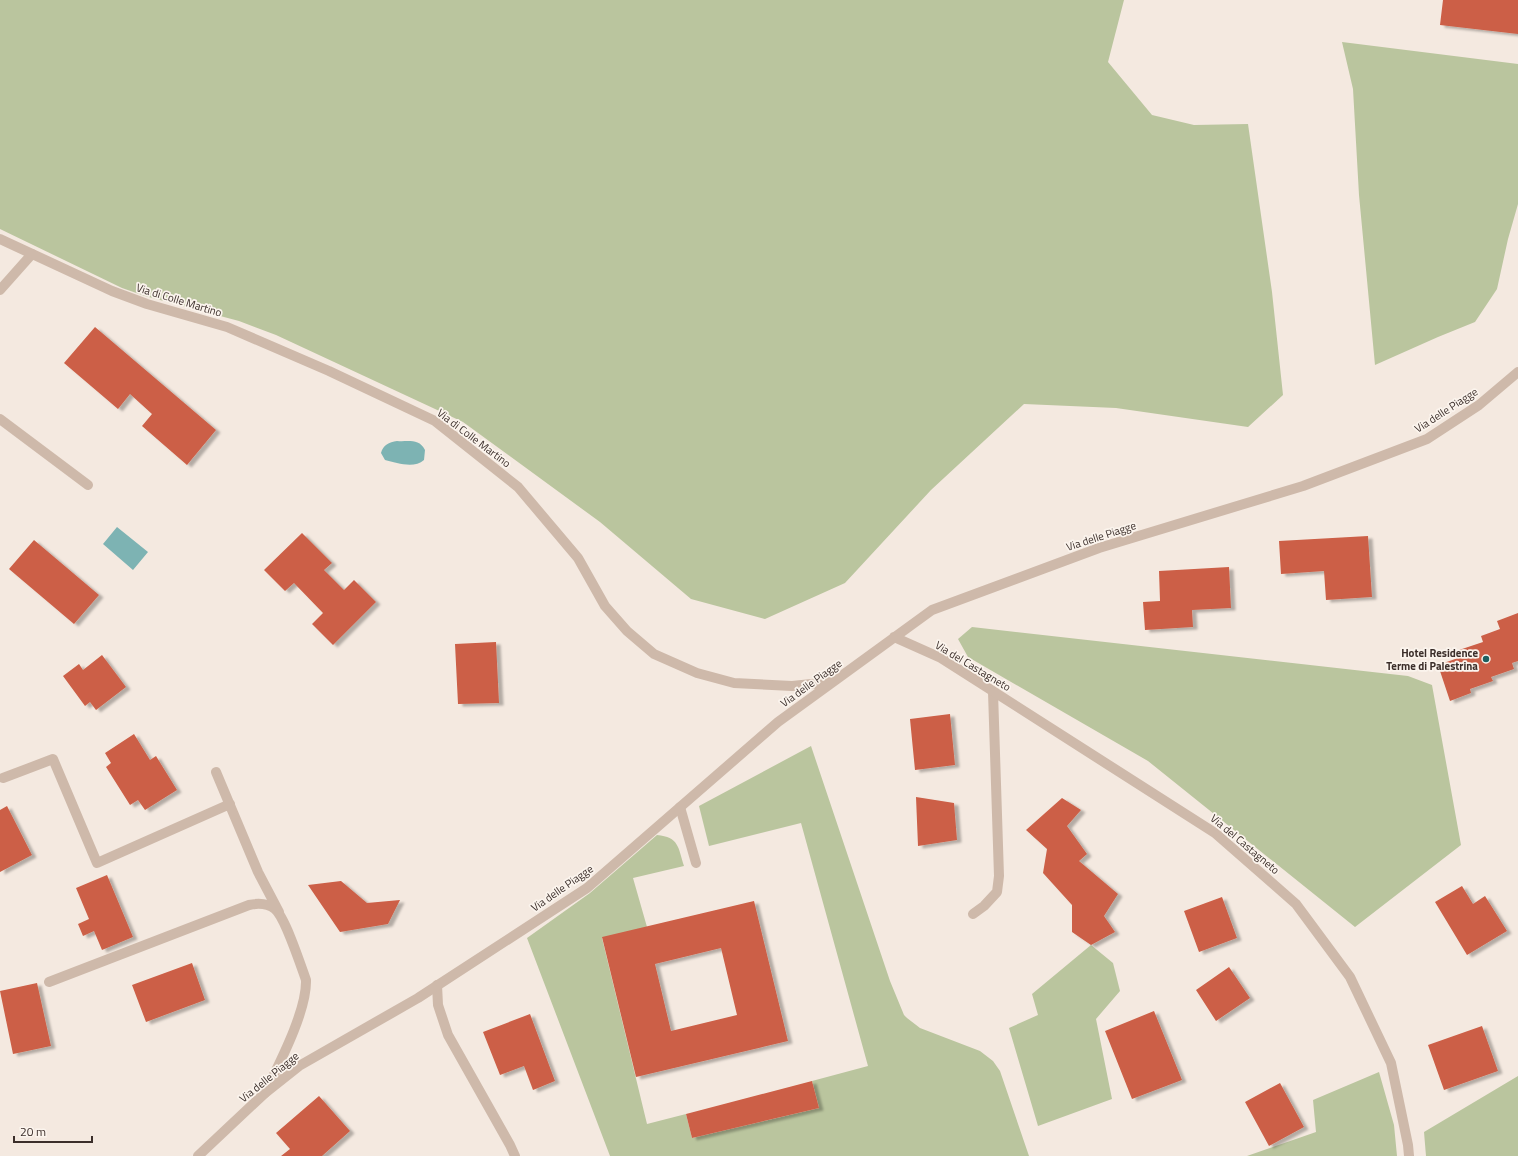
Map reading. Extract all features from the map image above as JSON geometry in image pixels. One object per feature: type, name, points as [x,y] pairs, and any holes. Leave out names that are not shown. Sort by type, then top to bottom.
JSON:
[{"type":"street","name":"Via di Colle Martino","points":[[0,239],[112,291],[147,304],[227,327],[329,370],[435,421],[518,487],[578,558],[606,606],[627,631],[654,654],[697,673],[734,684],[792,686],[833,681]]},
{"type":"street","points":[[0,290],[32,254]]},
{"type":"street","name":"Via delle Piagge","points":[[198,1156],[265,1093],[299,1066],[418,998],[587,888],[778,722],[932,610],[1099,548],[1303,486],[1428,439],[1479,405],[1518,372]]},
{"type":"street","points":[[0,419],[88,485]]},
{"type":"street","name":"Via del Castagneto","points":[[894,637],[941,658],[1056,732],[1145,786],[1216,833],[1296,904],[1350,977],[1391,1063],[1409,1156]]},
{"type":"street","points":[[973,914],[984,906],[997,892],[999,876],[993,692]]},
{"type":"street","points":[[3,778],[52,759],[97,863],[230,804]]},
{"type":"street","points":[[216,772],[258,872],[283,921],[306,980],[306,990],[294,1029],[265,1093]]},
{"type":"street","points":[[680,807],[696,863]]},
{"type":"street","points":[[49,982],[249,905],[260,903],[268,906],[276,910],[283,921]]},
{"type":"street","points":[[437,985],[438,1005],[448,1035],[515,1156]]},
{"type":"green space","points":[[0,0],[1124,0],[1108,62],[1152,115],[1194,125],[1248,124],[1272,292],[1283,395],[1248,427],[1116,408],[1024,404],[931,490],[845,583],[765,619],[691,599],[600,522],[463,422],[276,335],[239,321],[145,296],[122,288],[0,229]]},
{"type":"green space","points":[[1342,42],[1518,64],[1518,204],[1508,239],[1497,289],[1475,322],[1375,365],[1359,195],[1353,89]]},
{"type":"green space","points":[[972,627],[1408,676],[1432,685],[1461,845],[1355,927],[1148,761],[968,657],[958,639]]},
{"type":"green space","points":[[811,746],[890,981],[904,1015],[920,1028],[980,1051],[993,1061],[1000,1071],[1029,1156],[610,1156],[527,938],[590,893],[657,835],[670,838],[674,841],[679,848],[684,866],[633,878],[647,927],[602,938],[647,1124],[686,1114],[692,1138],[819,1108],[812,1081],[868,1066],[801,823],[709,846],[699,806]]},
{"type":"green space","points":[[1091,945],[1113,963],[1120,991],[1096,1019],[1112,1099],[1038,1126],[1009,1028],[1038,1015],[1032,994]]},
{"type":"green space","points":[[1379,1072],[1394,1125],[1397,1156],[1247,1156],[1316,1132],[1313,1100]]},
{"type":"green space","points":[[1518,1076],[1518,1156],[1426,1156],[1424,1132]]},
{"type":"water","points":[[397,441],[413,441],[423,446],[425,450],[424,460],[420,463],[410,465],[385,460],[381,453],[383,448],[389,443]]},
{"type":"water","points":[[117,527],[148,552],[133,570],[103,544]]},
{"type":"building","points":[[1443,0],[1518,0],[1518,34],[1440,25]]},
{"type":"building","points":[[95,327],[216,430],[187,465],[142,426],[152,414],[130,394],[118,409],[64,363]]},
{"type":"building","points":[[302,533],[332,563],[324,570],[344,590],[354,580],[376,602],[333,645],[312,624],[323,613],[294,583],[285,591],[264,570]]},
{"type":"building","points":[[1368,536],[1372,597],[1326,600],[1324,571],[1281,574],[1279,541]]},
{"type":"building","points":[[34,540],[99,595],[74,624],[9,569]]},
{"type":"building","points":[[1229,567],[1231,608],[1192,610],[1193,627],[1145,630],[1143,602],[1160,601],[1159,571]]},
{"type":"building","name":"Hotel Residence Terme di Palestrina","points":[[1518,613],[1518,661],[1512,663],[1514,669],[1491,677],[1493,681],[1470,689],[1471,693],[1450,701],[1438,665],[1461,657],[1459,650],[1483,642],[1481,636],[1500,629],[1497,621]]},
{"type":"building","points":[[496,642],[499,703],[458,704],[455,644]]},
{"type":"building","points":[[102,655],[126,687],[96,710],[90,702],[85,706],[63,676],[79,664],[83,670]]},
{"type":"building","points":[[950,714],[955,765],[915,770],[910,719]]},
{"type":"building","points":[[134,734],[150,760],[156,756],[177,790],[145,810],[138,800],[130,805],[106,767],[111,763],[105,753]]},
{"type":"building","points":[[916,797],[954,803],[957,840],[918,846]]},
{"type":"building","points":[[1062,798],[1081,810],[1067,826],[1087,854],[1079,861],[1118,894],[1104,916],[1115,932],[1091,945],[1072,932],[1072,905],[1043,873],[1047,849],[1026,830]]},
{"type":"building","points":[[7,806],[32,855],[0,872],[0,810]]},
{"type":"building","points":[[107,875],[133,937],[102,950],[94,931],[83,936],[78,924],[89,919],[76,888]]},
{"type":"building","points":[[341,881],[367,903],[400,900],[388,924],[340,932],[308,885]]},
{"type":"building","points":[[1462,886],[1473,904],[1485,896],[1507,931],[1467,955],[1435,902]]},
{"type":"building","points":[[1222,897],[1237,938],[1199,952],[1184,911]]},
{"type":"building","points":[[754,901],[788,1041],[636,1077],[602,937]],"holes":[[[721,948],[737,1015],[671,1031],[655,964]]]},
{"type":"building","points":[[192,963],[205,1000],[146,1022],[132,985]]},
{"type":"building","points":[[1229,967],[1250,998],[1216,1021],[1196,990]]},
{"type":"building","points":[[37,983],[51,1046],[13,1054],[0,991]]},
{"type":"building","points":[[1154,1011],[1182,1080],[1132,1099],[1105,1031]]},
{"type":"building","points":[[530,1014],[555,1081],[533,1090],[524,1066],[500,1075],[483,1032]]},
{"type":"building","points":[[1482,1026],[1498,1071],[1444,1090],[1428,1045]]},
{"type":"building","points":[[812,1081],[819,1108],[692,1138],[686,1114]]},
{"type":"building","points":[[1280,1083],[1304,1127],[1269,1146],[1245,1102]]},
{"type":"building","points":[[319,1096],[350,1131],[322,1156],[281,1156],[290,1149],[276,1133]]},
{"type":"place","name":"Hotel Residence Terme di Palestrina","points":[[1486,659]]}]
